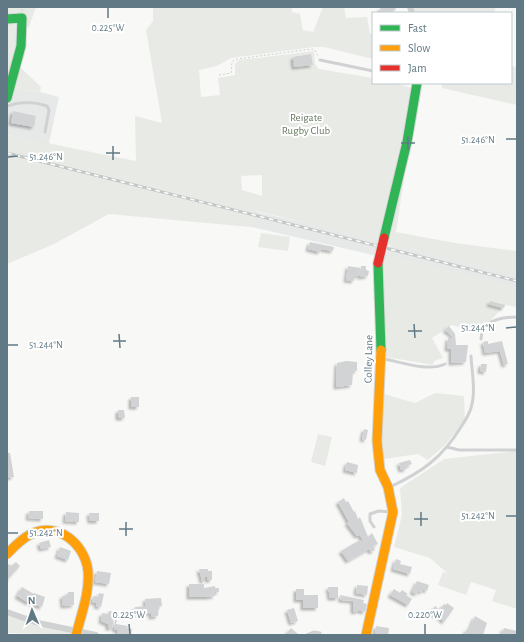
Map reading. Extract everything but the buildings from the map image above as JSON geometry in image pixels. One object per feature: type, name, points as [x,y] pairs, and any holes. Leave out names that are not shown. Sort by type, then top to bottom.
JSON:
[{"type":"street","points":[[7,19],[22,18],[21,46],[7,98]]},
{"type":"street","name":"Colley Lane","points":[[366,635],[393,512],[388,488],[380,470],[377,441],[378,404],[382,359],[378,263],[409,141],[417,84]]},
{"type":"street","points":[[7,554],[26,536],[38,531],[54,530],[62,532],[74,541],[86,558],[88,575],[77,633]]},
{"type":"street","points":[[7,612],[77,633],[96,635]]},
{"type":"lane","points":[[320,60],[372,71]]},
{"type":"lane","points":[[7,106],[19,102],[31,102],[47,106],[49,110],[45,132]]},
{"type":"lane","points":[[481,339],[483,330],[488,324],[496,319],[517,317]]},
{"type":"lane","points":[[388,488],[409,478],[428,466],[447,447],[471,408],[473,391],[471,356]]},
{"type":"lane","points":[[382,359],[426,367],[445,364]]},
{"type":"lane","points":[[447,447],[459,450],[517,450]]},
{"type":"lane","points":[[374,527],[370,521],[370,514],[379,511],[393,512]]},
{"type":"lane","points":[[307,635],[314,632],[320,633],[320,635]]},
{"type":"path","points":[[220,75],[231,73],[232,62],[237,59],[312,49],[315,50],[320,60]]},
{"type":"shaded area","points":[[13,89],[40,92],[59,97],[49,143],[258,212],[380,241],[377,256],[7,170],[11,135],[7,135],[7,112]]},
{"type":"shaded area","points":[[393,239],[517,251],[517,306],[384,259]]},
{"type":"green space","points":[[7,7],[36,7],[29,27],[24,29],[24,15],[7,17]]},
{"type":"green space","name":"Reigate Rugby Club","points":[[153,7],[292,7],[292,12],[300,14],[303,30],[313,32],[323,7],[344,7],[346,18],[367,17],[370,34],[372,34],[372,59],[324,47],[231,58],[217,66],[199,70],[201,97],[220,95],[218,78],[235,75],[235,64],[239,60],[314,51],[315,64],[319,69],[372,78],[372,84],[398,84],[412,88],[410,113],[399,163],[406,165],[396,232],[455,243],[516,251],[517,277],[257,211],[250,227],[109,214],[54,244],[7,264],[7,135],[136,161],[135,116],[162,123],[146,30],[153,21]],"holes":[[[262,175],[262,196],[242,190],[241,176]]]},
{"type":"green space","points":[[410,7],[496,7],[494,12],[412,12]]},
{"type":"green space","points":[[7,22],[16,22],[18,39],[16,54],[7,86]]},
{"type":"green space","points":[[512,66],[517,67],[517,105],[442,88],[442,84],[512,84]]},
{"type":"green space","points":[[20,67],[41,87],[40,92],[13,89]]},
{"type":"green space","points":[[261,233],[290,237],[288,251],[258,247]]},
{"type":"green space","points":[[383,254],[517,287],[517,307],[505,305],[479,333],[452,325],[432,338],[443,358],[434,361],[433,365],[386,357],[381,274]]},
{"type":"green space","points":[[435,393],[464,396],[465,421],[445,445],[428,460],[418,454],[384,459],[381,429],[384,394],[415,403]]},
{"type":"green space","points":[[318,434],[332,437],[325,466],[311,462]]},
{"type":"green space","points":[[517,451],[517,609],[492,601],[496,590],[471,582],[466,595],[438,585],[443,572],[447,573],[430,558],[394,547],[402,515],[400,488],[444,459]]},
{"type":"green space","points":[[7,614],[83,635],[7,633]]},
{"type":"railway","points":[[7,153],[517,281]]},
{"type":"traffic: fast","points":[[7,19],[22,18],[21,46],[7,98]]},
{"type":"traffic: fast","points":[[384,238],[407,142],[417,84]]},
{"type":"traffic: fast","points":[[378,263],[381,350]]},
{"type":"traffic: slow","points":[[366,635],[393,512],[388,487],[380,470],[377,441],[381,350]]},
{"type":"traffic: slow","points":[[7,554],[24,538],[41,531],[51,530],[60,533],[76,544],[82,552],[88,571],[88,587],[76,635]]},
{"type":"traffic: jam","points":[[378,263],[384,238]]}]
